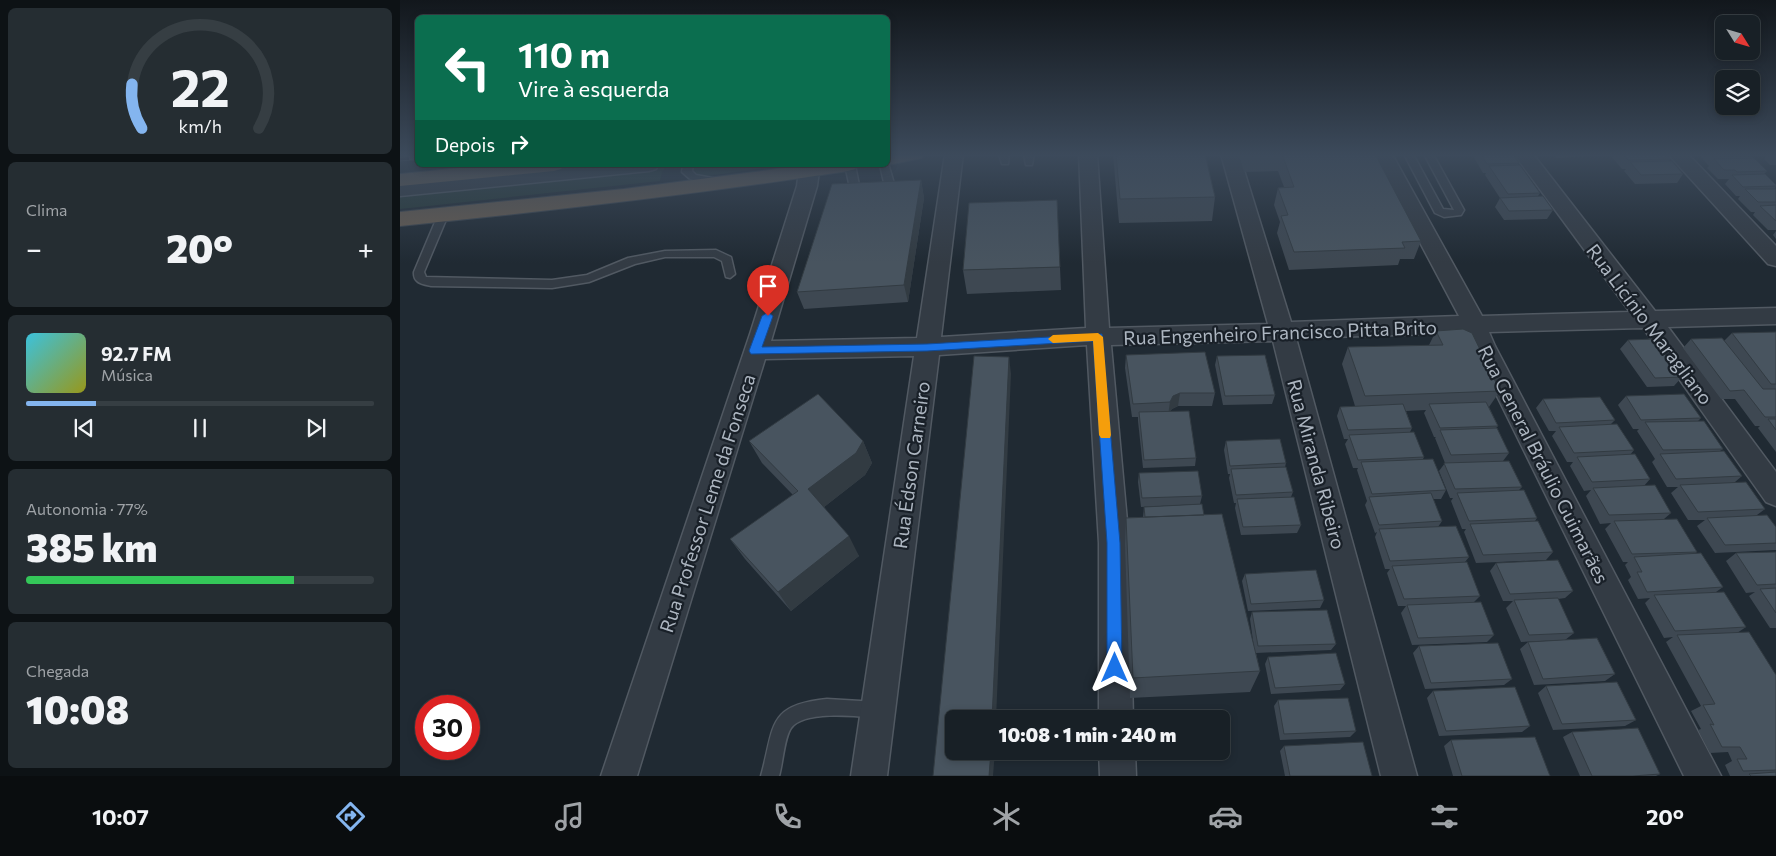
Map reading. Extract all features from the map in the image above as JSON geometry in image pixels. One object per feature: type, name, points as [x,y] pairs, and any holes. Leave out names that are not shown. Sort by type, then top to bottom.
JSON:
[{"type":"highway","points":[[400,219],[566,203],[667,190]]},
{"type":"street","name":"Rua Professor Leme da Fonseca","points":[[619,776],[762,334],[806,190]]},
{"type":"street","name":"Rua Édson Carneiro","points":[[869,776],[949,190]]},
{"type":"street","points":[[1090,190],[1098,337],[1114,543],[1116,710]]},
{"type":"street","name":"Rua Miranda Ribeiro","points":[[1241,190],[1282,331],[1399,776]]},
{"type":"street","name":"Rua General Bráulio Guimarães","points":[[1402,190],[1475,325],[1703,776]]},
{"type":"street","name":"Rua Licínio Maragliano","points":[[1550,190],[1649,319],[1776,494]]},
{"type":"street","points":[[1711,190],[1776,259]]},
{"type":"street","name":"Rua Engenheiro Francisco Pitta Brito","points":[[755,351],[780,349],[927,348],[1098,337],[1776,316]]},
{"type":"street","points":[[1117,760],[1118,776]]},
{"type":"lane","points":[[837,193],[852,190]]},
{"type":"lane","points":[[1428,190],[1439,211],[1444,214],[1457,213],[1459,210],[1448,190]]},
{"type":"lane","points":[[443,215],[418,272],[422,280],[431,282],[568,283],[589,278],[632,261],[664,254],[716,253],[727,259],[730,274]]},
{"type":"lane","points":[[770,776],[784,723],[791,715],[800,711],[853,707],[877,710]]},
{"type":"green space","points":[[435,190],[574,190],[400,209],[400,194]]},
{"type":"building","points":[[830,190],[919,190],[904,285],[797,292]]},
{"type":"building","points":[[1119,190],[1213,190],[1215,197],[1120,199]]},
{"type":"building","points":[[1279,190],[1394,190],[1421,241],[1402,242],[1405,248],[1294,252],[1281,216],[1288,215]]},
{"type":"building","points":[[1505,190],[1538,190],[1540,193],[1508,194]]},
{"type":"building","points":[[1746,190],[1776,190],[1776,202],[1758,202]]},
{"type":"building","points":[[1543,196],[1553,210],[1509,211],[1500,198]]},
{"type":"building","points":[[1057,200],[1060,267],[963,270],[969,203]]},
{"type":"building","points":[[1776,205],[1776,221],[1760,206]]},
{"type":"building","points":[[1463,329],[1472,333],[1500,391],[1365,396],[1348,347],[1443,345],[1436,331]]},
{"type":"building","points":[[1776,332],[1776,384],[1771,384],[1732,333]]},
{"type":"building","points":[[1722,338],[1763,389],[1776,389],[1776,417],[1765,417],[1744,390],[1730,391],[1691,339]]},
{"type":"building","points":[[1654,339],[1682,377],[1655,378],[1628,340]]},
{"type":"building","points":[[1205,352],[1215,393],[1180,393],[1173,396],[1170,402],[1133,404],[1126,355]]},
{"type":"building","points":[[1265,355],[1275,395],[1225,396],[1217,356]]},
{"type":"building","points":[[974,356],[1009,357],[992,710],[945,710],[945,760],[990,760],[989,776],[933,776]]},
{"type":"building","points":[[818,394],[863,441],[856,453],[808,489],[849,536],[778,592],[730,539],[798,491],[749,441]]},
{"type":"building","points":[[1684,394],[1701,418],[1641,420],[1626,396]]},
{"type":"building","points":[[1600,397],[1615,420],[1556,423],[1543,399]]},
{"type":"building","points":[[1486,402],[1498,426],[1440,428],[1429,404]]},
{"type":"building","points":[[1403,404],[1412,428],[1348,430],[1340,407]]},
{"type":"building","points":[[1189,411],[1196,458],[1144,460],[1139,412]]},
{"type":"building","points":[[1768,419],[1776,419],[1776,430]]},
{"type":"building","points":[[1704,421],[1723,449],[1663,450],[1645,422]]},
{"type":"building","points":[[1617,424],[1634,450],[1574,453],[1559,427]]},
{"type":"building","points":[[1497,428],[1509,453],[1451,455],[1440,430]]},
{"type":"building","points":[[1414,432],[1424,457],[1358,460],[1349,435]]},
{"type":"building","points":[[1280,439],[1286,463],[1230,466],[1226,441]]},
{"type":"building","points":[[1724,451],[1742,476],[1676,479],[1660,454]]},
{"type":"building","points":[[1635,454],[1650,479],[1592,482],[1577,457]]},
{"type":"building","points":[[1433,459],[1446,490],[1372,494],[1361,462]]},
{"type":"building","points":[[1509,461],[1522,487],[1455,489],[1444,463]]},
{"type":"building","points":[[1286,467],[1293,492],[1236,495],[1231,469]]},
{"type":"building","points":[[1198,471],[1202,496],[1142,498],[1139,473]]},
{"type":"building","points":[[1746,482],[1765,509],[1698,512],[1680,485]]},
{"type":"building","points":[[1655,485],[1671,513],[1609,515],[1593,488]]},
{"type":"building","points":[[1524,490],[1537,518],[1469,521],[1457,493]]},
{"type":"building","points":[[1431,493],[1442,521],[1379,525],[1369,497]]},
{"type":"building","points":[[1294,497],[1301,525],[1243,527],[1237,499]]},
{"type":"building","points":[[1202,504],[1204,515],[1145,517],[1144,507]]},
{"type":"building","points":[[1222,514],[1260,671],[1133,678],[1126,518]]},
{"type":"building","points":[[1767,515],[1776,527],[1776,543],[1725,545],[1707,518]]},
{"type":"building","points":[[1677,519],[1697,552],[1632,554],[1614,521]]},
{"type":"building","points":[[1538,521],[1553,552],[1483,555],[1470,524]]},
{"type":"building","points":[[1456,526],[1469,557],[1390,561],[1379,529]]},
{"type":"building","points":[[1776,552],[1776,584],[1757,585],[1736,553]]},
{"type":"building","points":[[1701,553],[1723,587],[1647,592],[1637,572],[1642,572],[1634,557]]},
{"type":"building","points":[[1558,560],[1573,591],[1510,594],[1496,563]]},
{"type":"building","points":[[1467,562],[1480,596],[1404,599],[1392,566]]},
{"type":"building","points":[[1316,570],[1324,600],[1251,604],[1245,574]]},
{"type":"building","points":[[1776,588],[1776,613],[1760,589]]},
{"type":"building","points":[[1724,592],[1746,627],[1675,631],[1654,595]]},
{"type":"building","points":[[1558,598],[1574,633],[1529,635],[1514,600]]},
{"type":"building","points":[[1481,602],[1494,635],[1418,638],[1407,605]]},
{"type":"building","points":[[1327,610],[1336,644],[1258,646],[1252,612]]},
{"type":"building","points":[[1749,632],[1776,675],[1776,770],[1743,771],[1737,759],[1747,759],[1740,747],[1722,747],[1710,724],[1714,725],[1703,705],[1715,704],[1677,635]]},
{"type":"building","points":[[1597,638],[1615,674],[1543,679],[1528,642]]},
{"type":"building","points":[[1498,643],[1512,679],[1431,683],[1419,646]]},
{"type":"building","points":[[1336,653],[1345,684],[1275,688],[1268,657]]},
{"type":"building","points":[[1617,682],[1636,720],[1562,724],[1546,686]]},
{"type":"building","points":[[1515,687],[1530,726],[1446,731],[1433,691]]},
{"type":"building","points":[[1348,698],[1356,731],[1284,734],[1278,700]]},
{"type":"building","points":[[1638,728],[1660,774],[1592,776],[1572,732]]},
{"type":"building","points":[[1535,737],[1550,776],[1462,776],[1451,740]]},
{"type":"building","points":[[1363,742],[1372,776],[1290,776],[1284,746]]},
{"type":"building","points":[[1776,772],[1776,776],[1751,776],[1749,774]]},
{"type":"slow traffic","points":[[1053,339],[1098,337],[1105,435]]},
{"type":"route","points":[[768,316],[755,351],[780,349],[927,348],[1098,337],[1114,543],[1115,668]]}]
